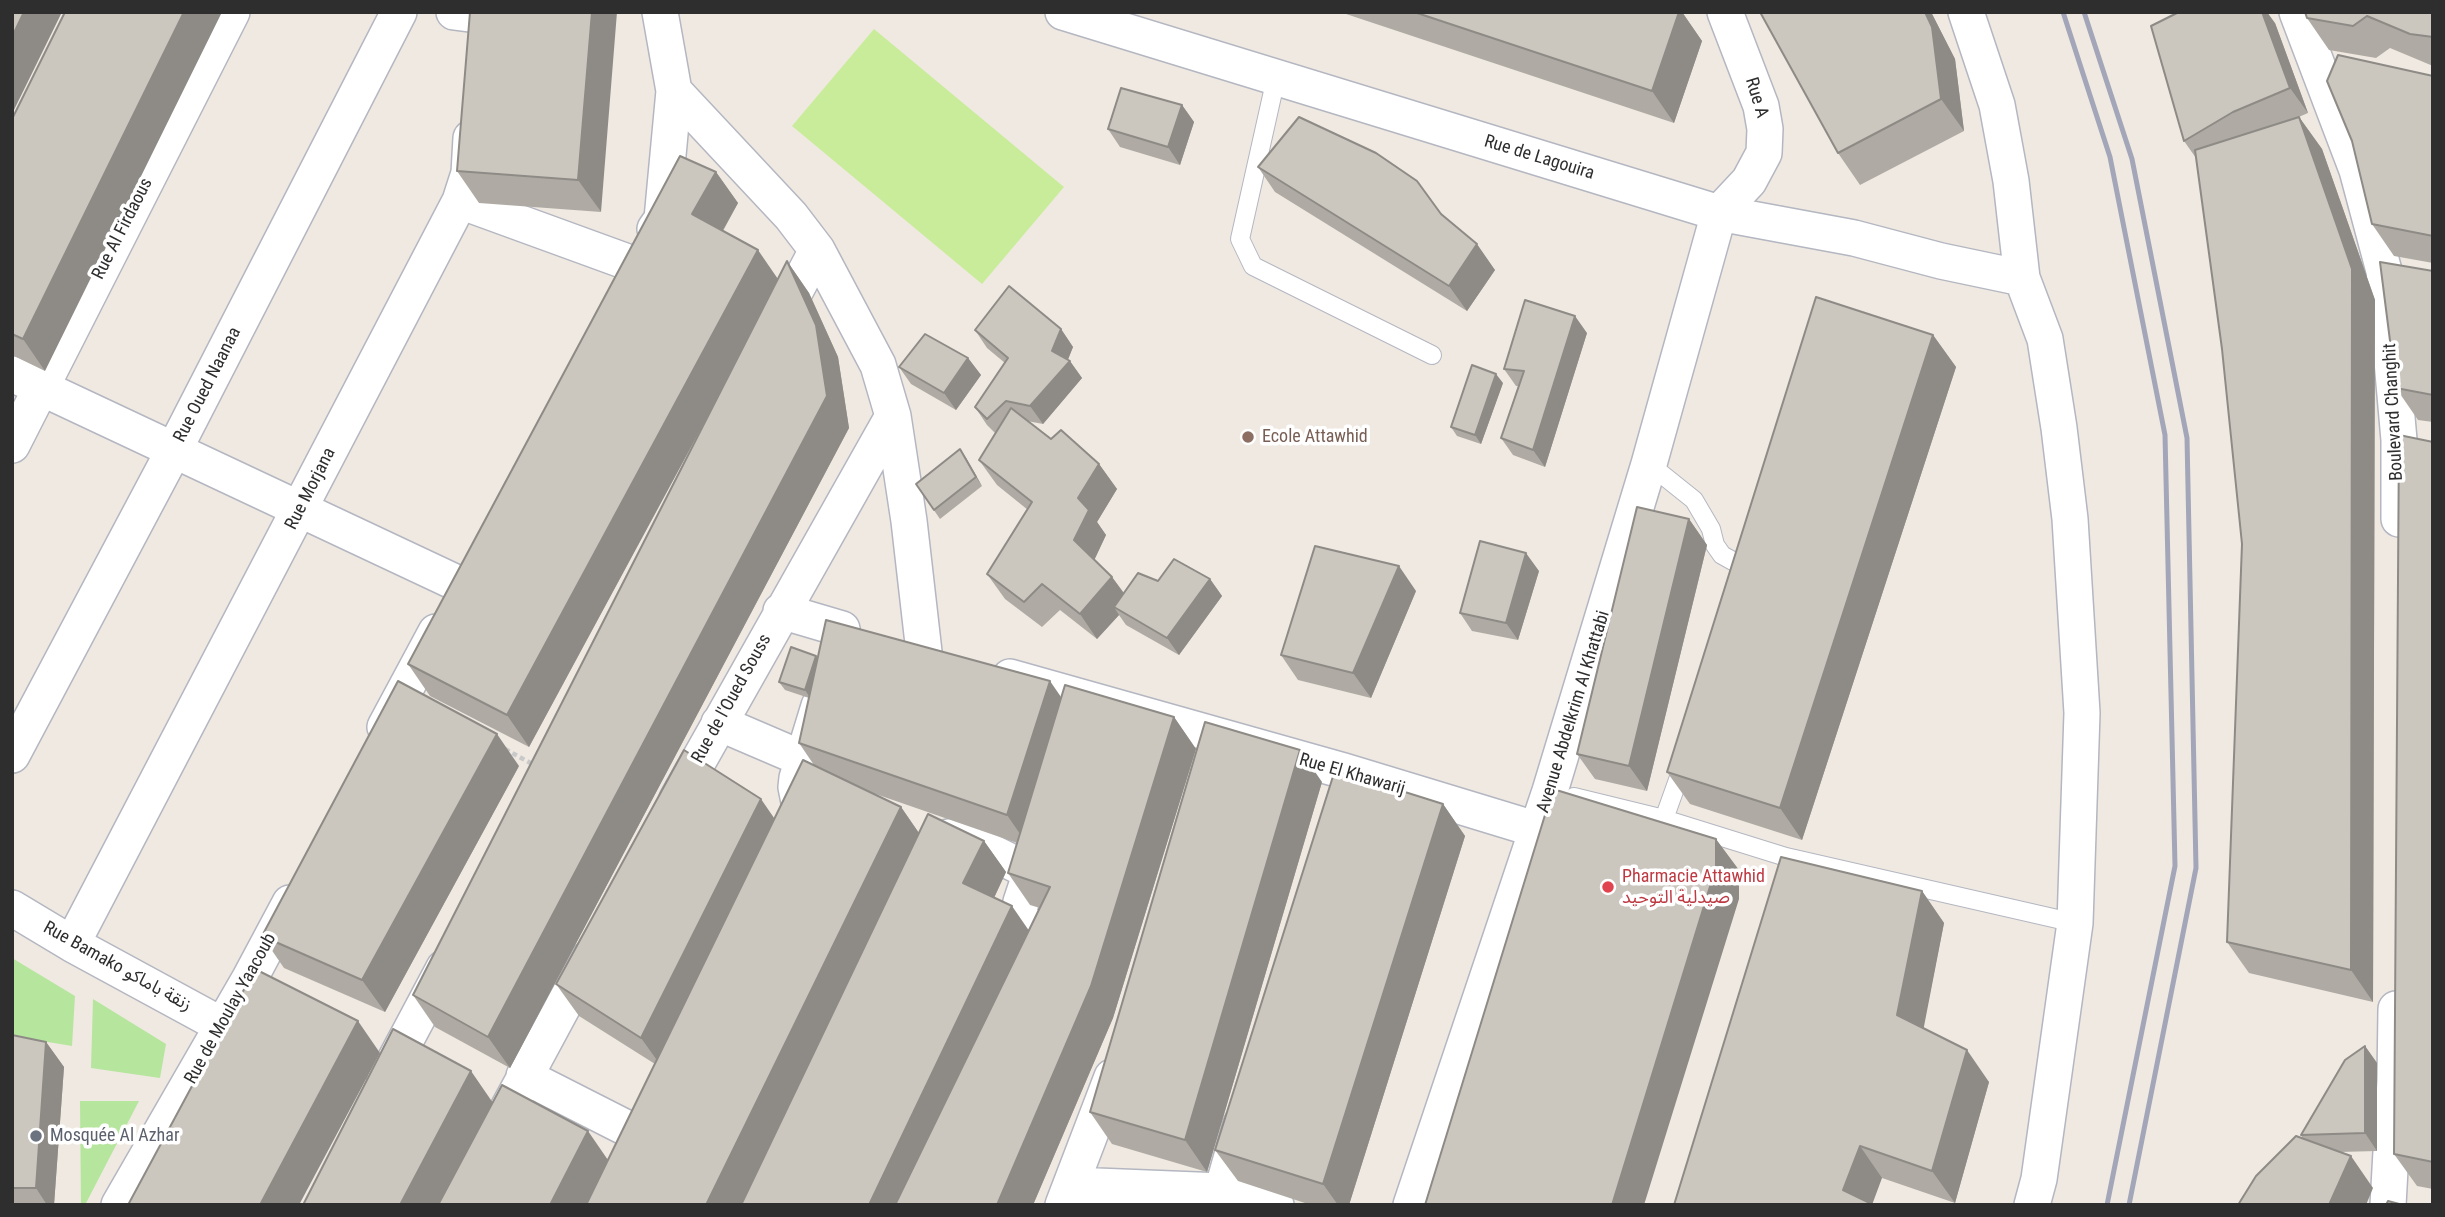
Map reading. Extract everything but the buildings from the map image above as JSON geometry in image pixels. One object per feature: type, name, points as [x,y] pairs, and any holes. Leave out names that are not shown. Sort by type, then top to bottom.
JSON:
[{"type":"street","name":"Rue Al Firdaous","points":[[12,445],[27,381],[232,12]]},
{"type":"street","name":"Rue Oued Naanaa","points":[[12,755],[174,450],[399,12]]},
{"type":"street","points":[[460,201],[626,276],[662,219],[674,91],[660,12]]},
{"type":"street","name":"Rue de Lagouira","points":[[1063,12],[1719,214],[1854,238],[1941,261],[2022,278]]},
{"type":"street","name":"Rue A","points":[[1719,214],[1749,181],[1763,153],[1765,128],[1761,106],[1725,12]]},
{"type":"street","points":[[1966,12],[1997,105],[2011,181],[2022,278],[2045,339],[2070,519],[2082,713],[2075,923],[2039,1180],[2032,1205]]},
{"type":"street","name":"Boulevard Changhit","points":[[2297,12],[2357,170],[2384,271],[2399,440],[2399,548]]},
{"type":"street","points":[[2316,63],[2355,70]]},
{"type":"street","points":[[674,91],[791,216],[817,250],[878,365],[893,416],[909,520],[950,660]]},
{"type":"street","name":"Rue Morjana","points":[[72,944],[460,201],[469,173],[472,107]]},
{"type":"street","name":"Avenue Abdelkrim Al Khattabi","points":[[1411,1205],[1538,830],[1648,464],[1719,214]]},
{"type":"street","points":[[765,349],[817,250]]},
{"type":"street","points":[[2384,271],[2420,278]]},
{"type":"street","points":[[27,381],[300,510],[467,573],[372,751]]},
{"type":"street","name":"Rue de l'Oued Souss","points":[[659,832],[893,416]]},
{"type":"street","points":[[2399,440],[2433,446]]},
{"type":"street","name":"Rue El Khawarij","points":[[781,611],[835,655],[883,641],[950,660],[1212,748],[1340,785],[1538,830]]},
{"type":"street","points":[[799,832],[801,811],[796,788],[835,655]]},
{"type":"street","points":[[719,723],[803,759]]},
{"type":"street","points":[[928,863],[940,839],[959,836],[1031,872],[1019,911],[1022,921],[1051,939],[1027,988]]},
{"type":"street","name":"Rue de Moulay Yaacoub","points":[[119,1205],[223,1026],[308,871]]},
{"type":"street","name":"Rue Bamako زنقة باماكو","points":[[12,908],[72,944],[223,1026]]},
{"type":"street","points":[[456,1205],[605,929]]},
{"type":"street","points":[[368,1112],[456,943]]},
{"type":"street","points":[[2388,1205],[2395,1080],[2396,977]]},
{"type":"street","points":[[1122,1049],[1068,1195],[1222,1191],[1276,1205]]},
{"type":"street","points":[[524,1076],[644,1137]]},
{"type":"street","points":[[1222,1191],[1249,1099]]},
{"type":"lane","points":[[1276,78],[1240,239],[1253,266],[1432,355]]},
{"type":"lane","points":[[1648,464],[1694,500],[1722,555],[1740,565],[1742,572],[1734,597]]},
{"type":"lane","points":[[1664,819],[1689,747]]},
{"type":"lane","points":[[1550,791],[1664,819],[1782,870],[2075,923]]},
{"type":"path","points":[[499,745],[546,771]]},
{"type":"green space","points":[[874,29],[1064,187],[982,284],[792,126]]},
{"type":"green space","points":[[12,958],[75,996],[72,1046],[12,1036]]},
{"type":"green space","points":[[93,999],[166,1044],[160,1078],[91,1068]]},
{"type":"green space","points":[[80,1101],[139,1101],[85,1205],[81,1205]]},
{"type":"railway","points":[[2063,12],[2110,157],[2165,435],[2175,866],[2107,1205]]},
{"type":"railway","points":[[2084,12],[2132,159],[2187,438],[2196,868],[2129,1205]]},
{"type":"place","name":"Ecole Attawhid","points":[[1248,437]]},
{"type":"place","name":"Pharmacie Attawhid صيدلية التوحيد","points":[[1608,887]]},
{"type":"place","name":"Mosquée Al Azhar","points":[[36,1136]]}]
